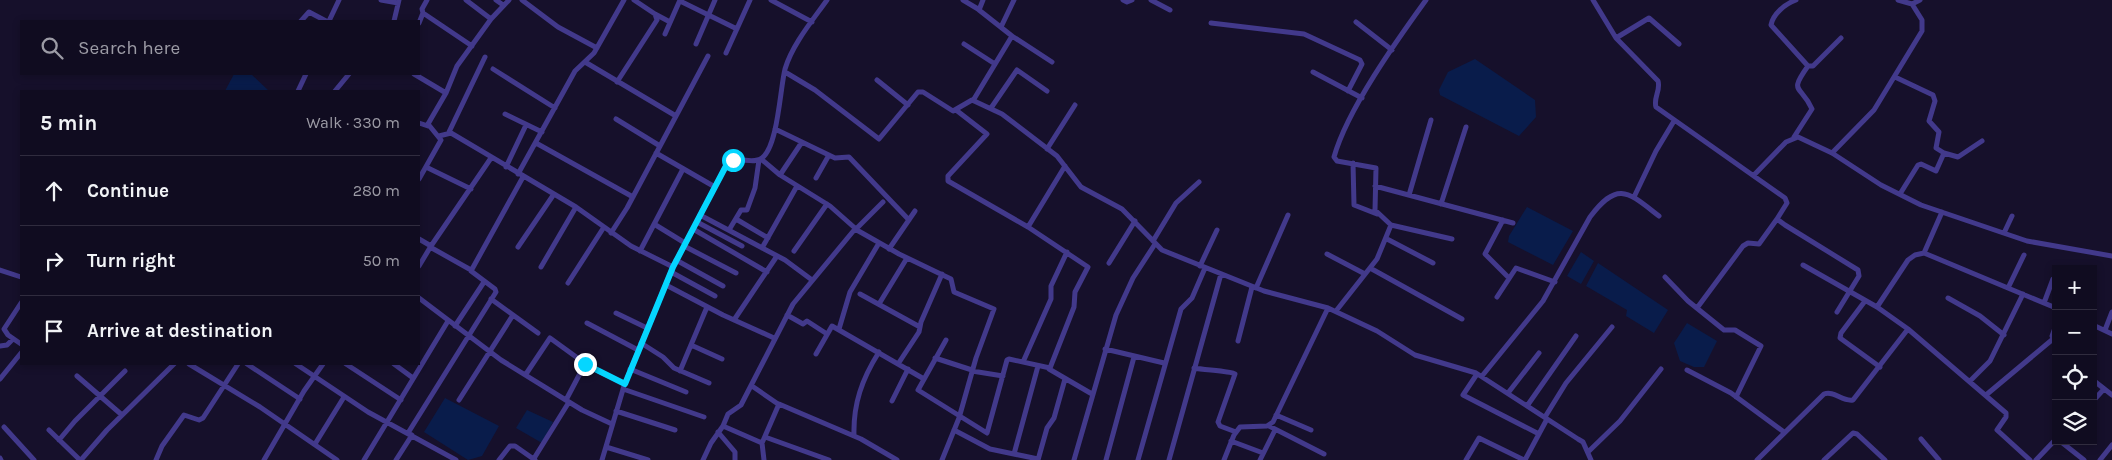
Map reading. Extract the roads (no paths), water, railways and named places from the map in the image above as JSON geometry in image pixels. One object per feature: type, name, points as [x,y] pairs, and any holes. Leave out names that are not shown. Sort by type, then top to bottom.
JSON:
[{"type":"street","points":[[329,20],[339,0]]},
{"type":"street","points":[[381,0],[398,1],[394,20]]},
{"type":"street","points":[[420,21],[423,14],[422,9],[427,0]]},
{"type":"street","points":[[466,0],[491,20]]},
{"type":"street","points":[[496,0],[503,6]]},
{"type":"street","points":[[428,126],[446,93],[453,73],[491,20],[509,0]]},
{"type":"street","points":[[522,0],[558,27],[597,48]]},
{"type":"street","points":[[471,270],[536,143],[575,72],[597,48],[624,0]]},
{"type":"street","points":[[634,0],[670,22]]},
{"type":"street","points":[[665,34],[680,0],[737,29]]},
{"type":"street","points":[[696,44],[715,0]]},
{"type":"street","points":[[726,53],[750,0]]},
{"type":"street","points":[[771,0],[812,22]]},
{"type":"street","points":[[729,230],[741,210],[747,210],[755,188],[760,159],[775,129],[788,62],[827,0]]},
{"type":"street","points":[[963,0],[978,9],[1012,36],[1052,62]]},
{"type":"street","points":[[978,9],[983,0]]},
{"type":"street","points":[[1001,27],[1014,0]]},
{"type":"street","points":[[1123,0],[1127,2],[1132,0]]},
{"type":"street","points":[[1151,0],[1170,10]]},
{"type":"street","points":[[1593,0],[1616,38],[1658,82],[1660,87],[1655,105],[1674,121],[1754,175],[1787,201],[1777,219],[1758,244],[1748,243],[1743,246],[1697,308]]},
{"type":"street","points":[[1796,0],[1785,6],[1772,20],[1771,25],[1808,66],[1812,67],[1819,62],[1841,38]]},
{"type":"street","points":[[1832,153],[1870,116],[1922,31],[1922,20],[1912,4],[1898,0]]},
{"type":"street","points":[[1912,4],[1920,0]]},
{"type":"street","points":[[1423,1],[1362,98],[1341,136],[1334,156],[1337,161],[1353,162],[1376,168],[1374,206],[1378,214],[1391,226],[1452,238]]},
{"type":"street","points":[[302,20],[309,12],[326,20]]},
{"type":"street","points":[[423,14],[472,46]]},
{"type":"street","points":[[617,82],[654,26],[657,20],[655,14]]},
{"type":"street","points":[[1616,38],[1649,18],[1679,44]]},
{"type":"street","points":[[1356,22],[1392,50]]},
{"type":"street","points":[[1211,23],[1304,34],[1360,60],[1362,64],[1348,91]]},
{"type":"street","points":[[956,110],[974,99],[1012,36]]},
{"type":"street","points":[[964,44],[995,64]]},
{"type":"street","points":[[611,232],[633,197],[708,56]]},
{"type":"street","points":[[440,136],[449,132],[485,57]]},
{"type":"street","points":[[585,62],[676,116]]},
{"type":"street","points":[[1754,175],[1781,146],[1794,137],[1812,109],[1796,87],[1797,82],[1808,66]]},
{"type":"street","points":[[493,69],[555,108]]},
{"type":"street","points":[[991,108],[1017,70],[1047,91]]},
{"type":"street","points":[[785,72],[815,90],[878,139],[882,138],[920,92],[950,109],[956,110],[987,134],[948,176],[948,181],[1028,227],[1088,266],[1075,292],[1074,307],[1049,369]]},
{"type":"street","points":[[1313,72],[1362,98]]},
{"type":"street","points":[[298,90],[306,75]]},
{"type":"street","points":[[336,90],[348,75]]},
{"type":"street","points":[[416,75],[446,93]]},
{"type":"street","points":[[1895,77],[1933,95],[1935,100],[1928,121],[1939,132],[1936,148],[1958,157],[1982,141]]},
{"type":"street","points":[[877,80],[908,105]]},
{"type":"street","points":[[974,99],[1002,114],[1047,149],[1065,166],[1085,190],[1117,206],[1154,242],[1170,254],[1254,287],[1336,311],[1377,331],[1415,355],[1480,375],[1578,439],[1588,452],[1591,460]]},
{"type":"street","points":[[1047,149],[1075,105]]},
{"type":"street","points":[[505,114],[542,132]]},
{"type":"street","points":[[616,119],[660,146]]},
{"type":"street","points":[[1409,195],[1431,120]]},
{"type":"street","points":[[1634,197],[1656,151],[1674,121]]},
{"type":"street","points":[[420,123],[428,126],[440,136],[441,140],[420,177]]},
{"type":"street","points":[[506,167],[526,125]]},
{"type":"street","points":[[1441,204],[1466,127]]},
{"type":"street","points":[[775,129],[837,159],[849,157],[909,220]]},
{"type":"street","points":[[449,132],[576,207],[640,251],[715,296]]},
{"type":"street","points":[[1794,137],[1832,153],[1900,194],[1942,212],[2035,242],[2112,256]]},
{"type":"street","points":[[780,175],[802,142]]},
{"type":"street","points":[[536,143],[633,197]]},
{"type":"street","points":[[1900,194],[1918,165],[1923,164],[1936,171],[1944,152]]},
{"type":"street","points":[[656,153],[715,187]]},
{"type":"street","points":[[816,178],[829,155]]},
{"type":"street","points":[[420,264],[491,158]]},
{"type":"street","points":[[602,460],[630,369],[676,260],[731,160],[760,159],[780,175],[827,204],[856,229],[890,249],[952,280],[954,292],[994,309],[972,371],[960,418],[942,460]]},
{"type":"street","points":[[1353,162],[1354,205],[1378,214]]},
{"type":"street","points":[[426,166],[471,189]]},
{"type":"street","points":[[1028,227],[1065,166]]},
{"type":"street","points":[[640,251],[683,169]]},
{"type":"street","points":[[1074,460],[1105,349],[1124,297],[1176,203],[1199,182]]},
{"type":"street","points":[[762,248],[797,186]]},
{"type":"street","points":[[1375,186],[1513,223]]},
{"type":"street","points":[[1540,434],[1463,395],[1540,306],[1598,207],[1620,192],[1634,197],[1659,216]]},
{"type":"street","points":[[518,247],[554,194]]},
{"type":"street","points":[[703,460],[728,414],[741,406],[787,315],[853,229],[856,229],[883,202]]},
{"type":"street","points":[[794,251],[827,204]]},
{"type":"street","points":[[541,267],[576,207]]},
{"type":"street","points":[[890,249],[915,211]]},
{"type":"street","points":[[1924,252],[1942,212]]},
{"type":"street","points":[[700,215],[777,256],[812,280]]},
{"type":"street","points":[[1238,341],[1254,287],[1288,215]]},
{"type":"street","points":[[2004,233],[2012,216]]},
{"type":"street","points":[[736,219],[768,238]]},
{"type":"street","points":[[1777,219],[1858,270],[1859,276],[1837,312]]},
{"type":"street","points":[[1503,220],[1485,254],[1509,278]]},
{"type":"street","points":[[1109,263],[1134,221]]},
{"type":"street","points":[[697,222],[742,246]]},
{"type":"street","points":[[654,224],[736,273]]},
{"type":"street","points":[[1336,311],[1370,268],[1387,239],[1391,226]]},
{"type":"street","points":[[568,283],[604,227]]},
{"type":"street","points":[[693,229],[767,272]]},
{"type":"street","points":[[1138,460],[1164,363],[1181,309],[1192,298],[1217,230]]},
{"type":"street","points":[[1387,239],[1434,263]]},
{"type":"street","points":[[396,460],[496,290],[472,274],[471,270],[420,240]]},
{"type":"street","points":[[839,329],[850,292],[880,243]]},
{"type":"street","points":[[1023,362],[1051,299],[1051,286],[1067,252]]},
{"type":"street","points":[[1877,307],[1908,260],[1924,252],[2052,306]]},
{"type":"street","points":[[1327,254],[1365,274]]},
{"type":"street","points":[[2008,288],[2024,255]]},
{"type":"street","points":[[734,320],[777,256]]},
{"type":"street","points":[[879,304],[907,258]]},
{"type":"street","points":[[676,260],[723,286]]},
{"type":"street","points":[[1803,265],[1849,293],[1877,307],[1908,329],[1970,382],[2006,414],[1997,430],[2030,460]]},
{"type":"street","points":[[1370,268],[1462,319]]},
{"type":"street","points":[[1497,297],[1516,268],[1555,282]]},
{"type":"street","points":[[0,270],[20,277]]},
{"type":"street","points":[[898,364],[918,334],[942,274]]},
{"type":"street","points":[[1169,460],[1221,274]]},
{"type":"street","points":[[1665,277],[1697,308],[1724,330],[1728,332],[1733,329],[1761,346],[1736,397]]},
{"type":"street","points":[[455,326],[484,282]]},
{"type":"street","points":[[2044,303],[2052,282]]},
{"type":"street","points":[[666,285],[707,307],[774,338]]},
{"type":"street","points":[[860,294],[920,327]]},
{"type":"street","points":[[1970,382],[1987,365],[2004,335],[2023,294]]},
{"type":"street","points":[[1948,298],[1978,315],[2004,335]]},
{"type":"street","points":[[420,299],[448,322],[491,352],[582,410],[612,424]]},
{"type":"street","points":[[491,299],[538,333]]},
{"type":"street","points":[[1866,301],[1841,333],[1840,338],[1880,367]]},
{"type":"street","points":[[20,304],[5,326],[6,332],[12,339],[20,343]]},
{"type":"street","points":[[680,371],[707,307]]},
{"type":"street","points":[[1269,426],[1328,308]]},
{"type":"street","points":[[2105,330],[2112,312]]},
{"type":"street","points":[[616,313],[647,328]]},
{"type":"street","points":[[459,400],[513,315]]},
{"type":"street","points":[[787,315],[803,324],[807,321],[827,334]]},
{"type":"street","points":[[364,460],[448,322]]},
{"type":"street","points":[[588,323],[638,350]]},
{"type":"street","points":[[816,354],[832,326],[924,379]]},
{"type":"street","points":[[1466,460],[1478,438],[1524,460],[1540,434],[1546,418],[1566,383],[1612,327]]},
{"type":"street","points":[[2097,327],[2112,334]]},
{"type":"street","points":[[1758,460],[1826,392],[1847,401],[1853,400],[1908,329]]},
{"type":"street","points":[[1528,406],[1576,336]]},
{"type":"street","points":[[526,374],[550,338],[585,364],[624,386],[704,417]]},
{"type":"street","points":[[0,346],[7,345],[12,339]]},
{"type":"street","points":[[946,340],[919,388],[920,392],[987,433],[1008,359],[1049,369],[1092,394]]},
{"type":"street","points":[[641,343],[680,371],[709,383]]},
{"type":"street","points":[[1986,396],[2052,343]]},
{"type":"street","points":[[691,345],[722,359]]},
{"type":"street","points":[[1105,349],[1164,363]]},
{"type":"street","points":[[854,436],[859,390],[865,375],[879,352]]},
{"type":"street","points":[[1508,394],[1539,353]]},
{"type":"street","points":[[0,379],[20,354]]},
{"type":"street","points":[[1106,460],[1134,357]]},
{"type":"street","points":[[935,358],[972,371],[1002,376]]},
{"type":"street","points":[[499,460],[510,446],[515,446],[534,460],[585,364]]},
{"type":"street","points":[[48,430],[80,460],[173,365]]},
{"type":"street","points":[[191,365],[286,424],[337,460]]},
{"type":"street","points":[[156,460],[162,446],[184,415],[201,419],[237,365]]},
{"type":"street","points":[[249,365],[300,399]]},
{"type":"street","points":[[297,365],[344,397],[456,460]]},
{"type":"street","points":[[264,460],[322,365]]},
{"type":"street","points":[[348,365],[401,400]]},
{"type":"street","points":[[395,365],[413,378]]},
{"type":"street","points":[[1014,454],[1038,366]]},
{"type":"street","points":[[1194,368],[1211,372],[1229,371],[1235,374],[1218,424],[1236,432]]},
{"type":"street","points":[[630,369],[686,392]]},
{"type":"street","points":[[1588,452],[1623,418],[1661,369]]},
{"type":"street","points":[[892,401],[908,370]]},
{"type":"street","points":[[1687,370],[1736,397],[1784,432]]},
{"type":"street","points":[[59,440],[74,421],[125,371]]},
{"type":"street","points":[[77,376],[122,415]]},
{"type":"street","points":[[954,430],[990,449],[1038,459],[1047,428],[1054,418],[1065,379]]},
{"type":"street","points":[[2097,383],[2112,395]]},
{"type":"street","points":[[752,386],[778,404],[854,436],[897,460]]},
{"type":"street","points":[[2094,400],[2104,389]]},
{"type":"street","points":[[315,444],[344,397]]},
{"type":"street","points":[[764,460],[762,443],[778,404]]},
{"type":"street","points":[[616,411],[675,430]]},
{"type":"street","points":[[1276,415],[1311,430]]},
{"type":"street","points":[[723,426],[762,443]]},
{"type":"street","points":[[1224,460],[1236,432],[1247,426],[1269,426],[1324,454]]},
{"type":"street","points":[[4,427],[34,460]]},
{"type":"street","points":[[1260,460],[1275,430]]},
{"type":"street","points":[[718,432],[735,452],[735,460]]},
{"type":"street","points":[[1824,460],[1853,433],[1885,460]]},
{"type":"street","points":[[765,437],[829,460]]},
{"type":"street","points":[[1921,439],[1939,460]]},
{"type":"street","points":[[1231,441],[1263,453]]},
{"type":"street","points":[[2036,460],[2052,444]]},
{"type":"street","points":[[2065,445],[2084,460]]},
{"type":"street","points":[[2100,460],[2112,445]]},
{"type":"street","points":[[606,447],[648,460]]},
{"type":"water","points":[[1475,59],[1535,100],[1536,117],[1519,136],[1440,95],[1439,90],[1448,72]]},
{"type":"water","points":[[233,75],[252,75],[268,90],[226,90]]},
{"type":"water","points":[[1527,207],[1573,231],[1553,265],[1508,242],[1509,236]]},
{"type":"water","points":[[1581,252],[1594,261],[1581,284],[1567,276]]},
{"type":"water","points":[[1598,263],[1668,310],[1654,333],[1626,316],[1627,310],[1586,286]]},
{"type":"water","points":[[1687,323],[1717,341],[1704,367],[1694,367],[1680,361],[1674,343]]},
{"type":"water","points":[[445,398],[499,426],[482,456],[468,460],[424,432]]},
{"type":"water","points":[[527,410],[553,422],[542,443],[516,428]]}]
